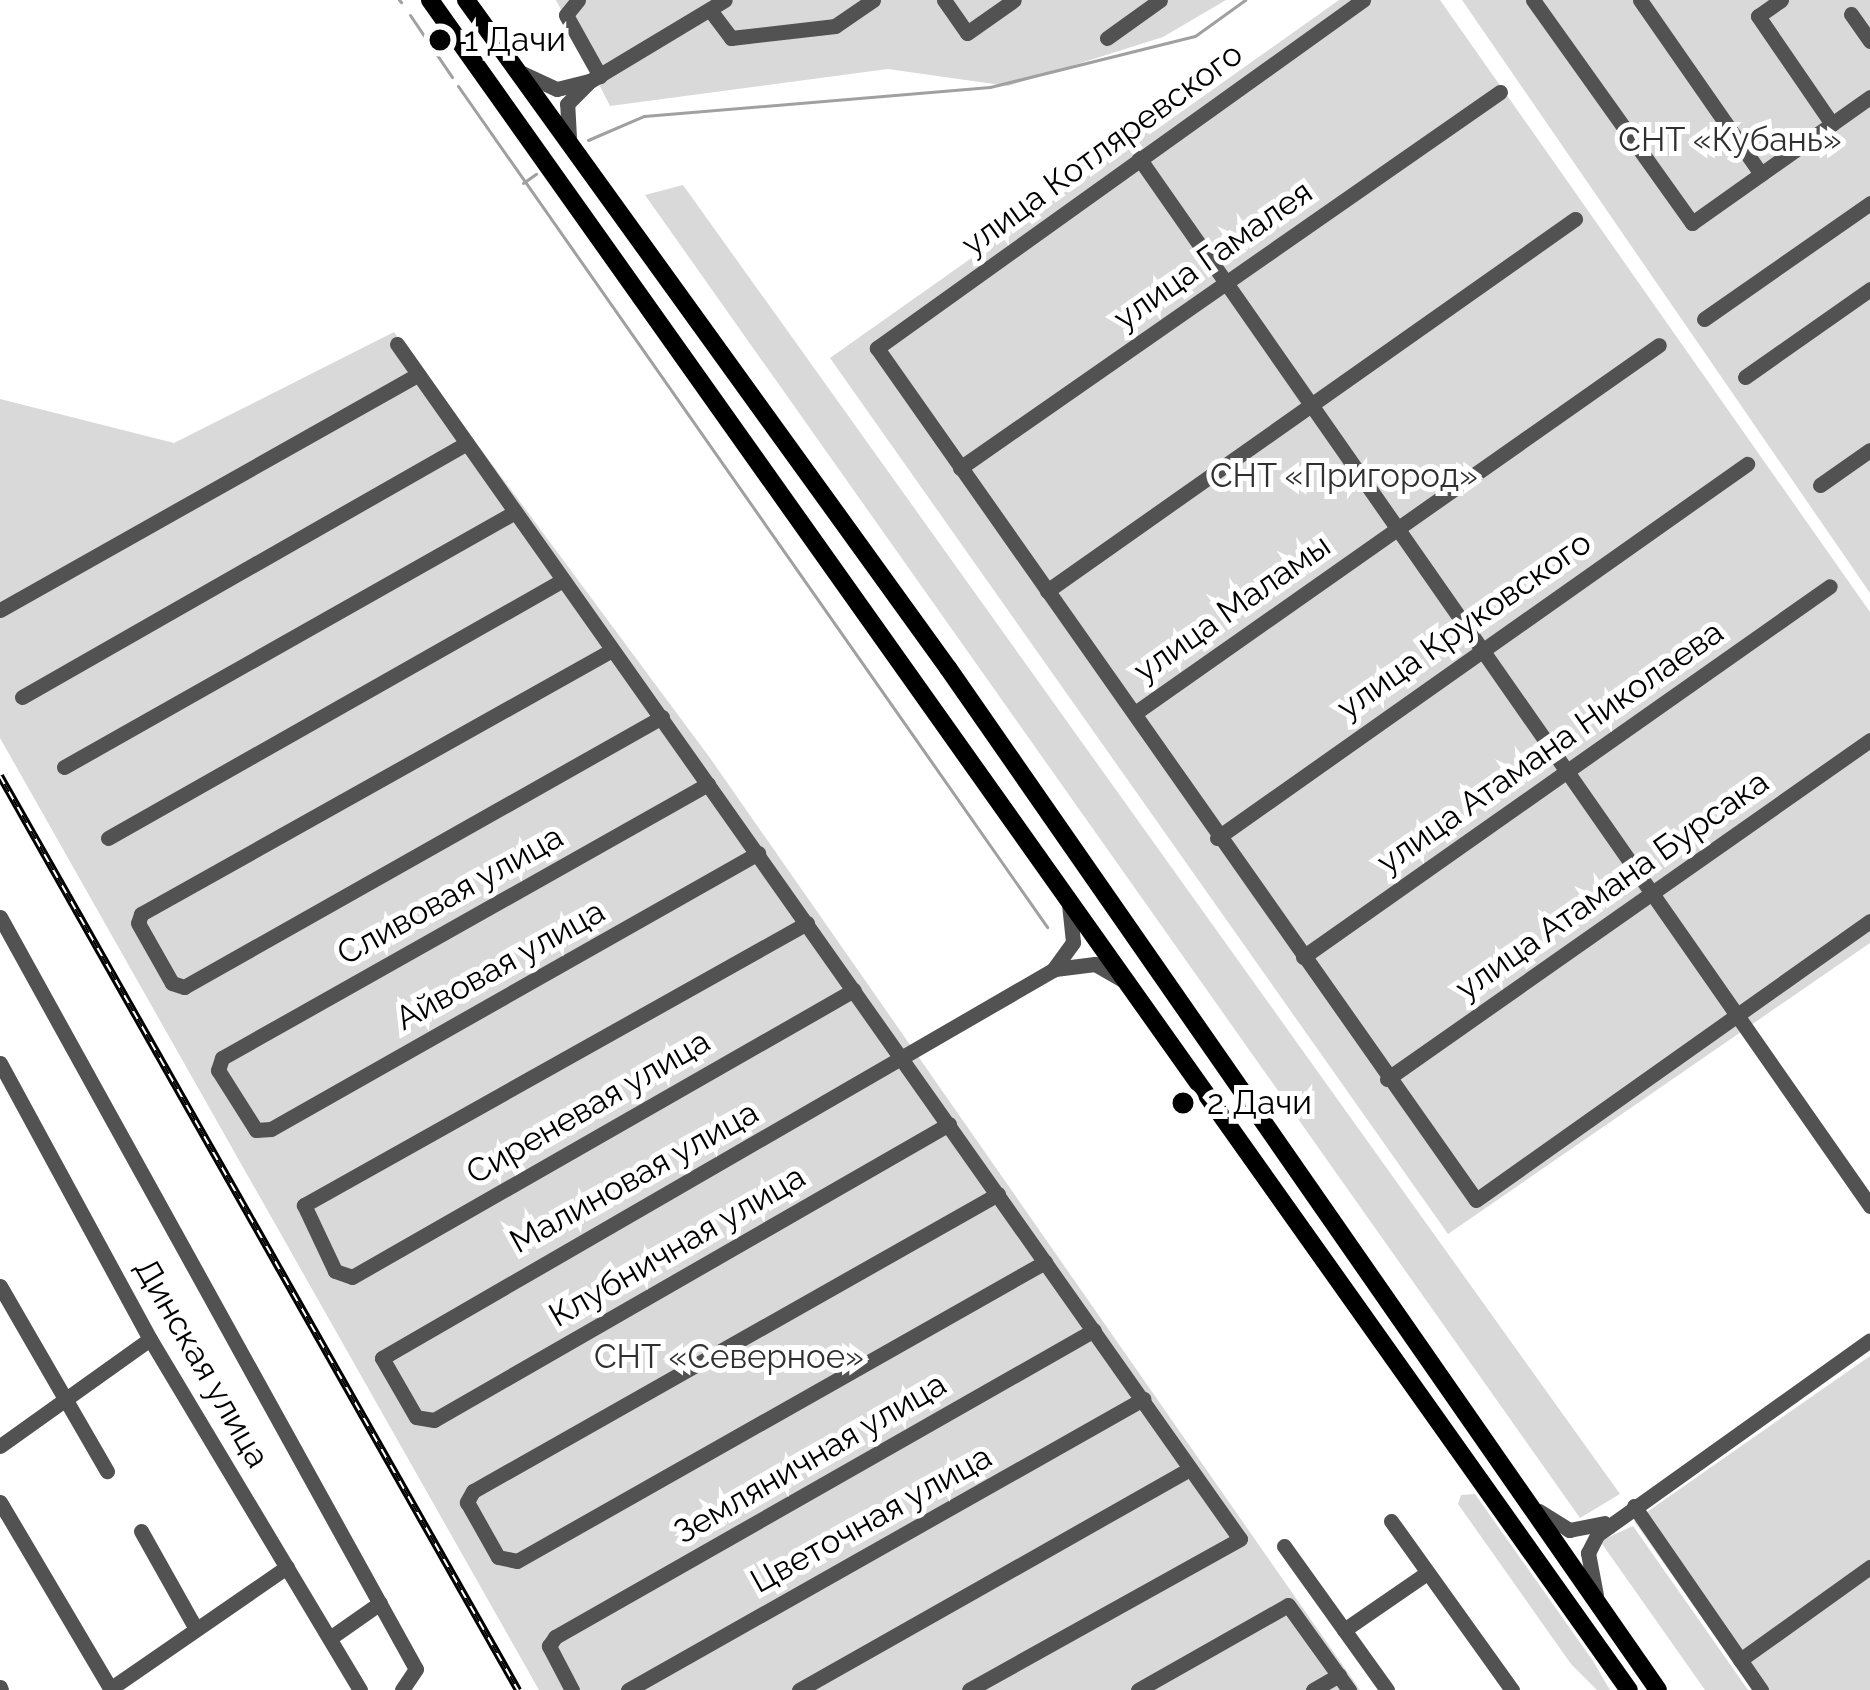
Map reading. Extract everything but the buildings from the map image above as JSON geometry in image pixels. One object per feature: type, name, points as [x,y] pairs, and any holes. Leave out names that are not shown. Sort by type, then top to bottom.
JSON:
[{"type":"main road","points":[[430,0],[1628,1690]]},
{"type":"main road","points":[[466,0],[948,668],[1658,1690]]},
{"type":"main road","points":[[918,689],[948,700],[955,687],[948,668]]},
{"type":"main road","points":[[956,744],[962,720],[974,715],[987,724]]},
{"type":"street","points":[[578,0],[566,15],[595,78]]},
{"type":"street","points":[[578,158],[563,116],[595,78],[718,5],[731,38],[835,26],[873,0]]},
{"type":"street","points":[[944,0],[967,33],[1014,0]]},
{"type":"street","points":[[1107,38],[1160,0]]},
{"type":"street","name":"улица Котляревского","points":[[960,468],[877,348],[1364,0]]},
{"type":"street","points":[[1533,0],[1692,223],[1870,97]]},
{"type":"street","points":[[1640,0],[1761,174]]},
{"type":"street","points":[[1781,0],[1758,16],[1832,124]]},
{"type":"street","points":[[1851,14],[1870,41]]},
{"type":"street","points":[[508,60],[544,86],[595,78]]},
{"type":"street","name":"улица Гамалея","points":[[960,468],[1500,92]]},
{"type":"street","points":[[1139,158],[1870,1205]]},
{"type":"street","points":[[1704,319],[1870,203]]},
{"type":"street","points":[[1047,591],[1575,219]]},
{"type":"street","points":[[1745,377],[1870,289]]},
{"type":"street","points":[[397,344],[1240,1539],[969,1690]]},
{"type":"street","name":"улица Маламы","points":[[1135,713],[1659,345]]},
{"type":"street","points":[[0,610],[418,374]]},
{"type":"street","points":[[22,697],[467,443]]},
{"type":"street","points":[[1820,485],[1870,450]]},
{"type":"street","name":"улица Круковского","points":[[1217,838],[1747,464]]},
{"type":"street","points":[[960,468],[1476,1200],[1870,921]]},
{"type":"street","points":[[64,767],[515,512]]},
{"type":"street","points":[[108,838],[563,580]]},
{"type":"street","name":"улица Атамана Николаева","points":[[1303,957],[1830,586]]},
{"type":"street","points":[[612,650],[146,910],[138,923],[172,982],[184,987],[662,717]]},
{"type":"street","name":"улица Атамана Бурсака","points":[[1387,1079],[1870,740]]},
{"type":"street","name":"Сливовая улица","points":[[272,1129],[256,1130],[218,1070],[222,1058],[708,784]]},
{"type":"street","name":"Айвовая улица","points":[[272,1129],[758,854]]},
{"type":"street","points":[[1052,970],[1073,942],[1068,901]]},
{"type":"street","points":[[0,917],[416,1669],[402,1690]]},
{"type":"street","name":"Сиреневая улица","points":[[807,923],[304,1205],[303,1215],[335,1271],[352,1277],[854,990]]},
{"type":"street","points":[[1052,970],[1094,964],[1126,981]]},
{"type":"street","name":"Малиновая улица","points":[[434,1420],[416,1417],[384,1364],[394,1347],[903,1060],[1052,970]]},
{"type":"street","name":"Динская улица","points":[[0,1063],[150,1339],[360,1690]]},
{"type":"street","name":"Клубничная улица","points":[[434,1420],[949,1124]]},
{"type":"street","points":[[998,1194],[473,1491],[467,1502],[498,1557],[518,1561],[1045,1262]]},
{"type":"street","points":[[0,1286],[107,1471]]},
{"type":"street","name":"Земляничная улица","points":[[572,1690],[549,1646],[555,1637],[1094,1330]]},
{"type":"street","points":[[0,1446],[150,1339]]},
{"type":"street","points":[[1602,1611],[1588,1553],[1618,1517],[1870,1340]]},
{"type":"street","name":"Цветочная улица","points":[[628,1690],[1143,1400]]},
{"type":"street","points":[[800,1690],[1190,1468]]},
{"type":"street","points":[[1517,1490],[1569,1530],[1618,1517]]},
{"type":"street","points":[[0,1502],[110,1690],[287,1567]]},
{"type":"street","points":[[1634,1506],[1761,1690]]},
{"type":"street","points":[[1390,1521],[1512,1690]]},
{"type":"street","points":[[141,1531],[196,1629]]},
{"type":"street","points":[[1284,1546],[1387,1690]]},
{"type":"street","points":[[1740,1660],[1870,1567]]},
{"type":"street","points":[[1344,1630],[1427,1573]]},
{"type":"street","points":[[330,1638],[380,1603]]},
{"type":"street","points":[[1138,1690],[1288,1605],[1344,1683],[1313,1690]]},
{"type":"green space","points":[[556,0],[1226,0],[1163,37],[1008,86],[888,69],[610,106]]},
{"type":"green space","name":"СНТ «Пригород»","points":[[1339,0],[1440,0],[1870,612],[1870,943],[1448,1234],[830,358],[1106,163],[1110,145],[1133,129],[1150,134]]},
{"type":"green space","name":"СНТ «Кубань»","points":[[1462,0],[1870,0],[1870,593]]},
{"type":"green space","points":[[683,185],[1620,1494],[1580,1518],[645,195]]},
{"type":"green space","name":"СНТ «Северное»","points":[[394,332],[710,758],[1360,1690],[539,1690],[0,738],[0,399],[174,443]]},
{"type":"green space","points":[[1870,1356],[1870,1690],[1753,1690],[1634,1521]]},
{"type":"green space","points":[[1475,1494],[1610,1690],[1597,1690],[1571,1664],[1458,1504],[1461,1495]]},
{"type":"green space","points":[[1633,1526],[1748,1690],[1705,1690],[1600,1541]]},
{"type":"waterway","points":[[588,140],[644,116],[990,87],[1195,36],[1245,0]]},
{"type":"waterway","points":[[410,15],[452,77]]},
{"type":"waterway","points":[[458,86],[1047,927]]},
{"type":"waterway","points":[[523,183],[536,174]]},
{"type":"railway","points":[[0,776],[518,1690]]},
{"type":"place","name":"1 Дачи","points":[[440,40]]},
{"type":"place","name":"2 Дачи","points":[[1183,1103]]}]
